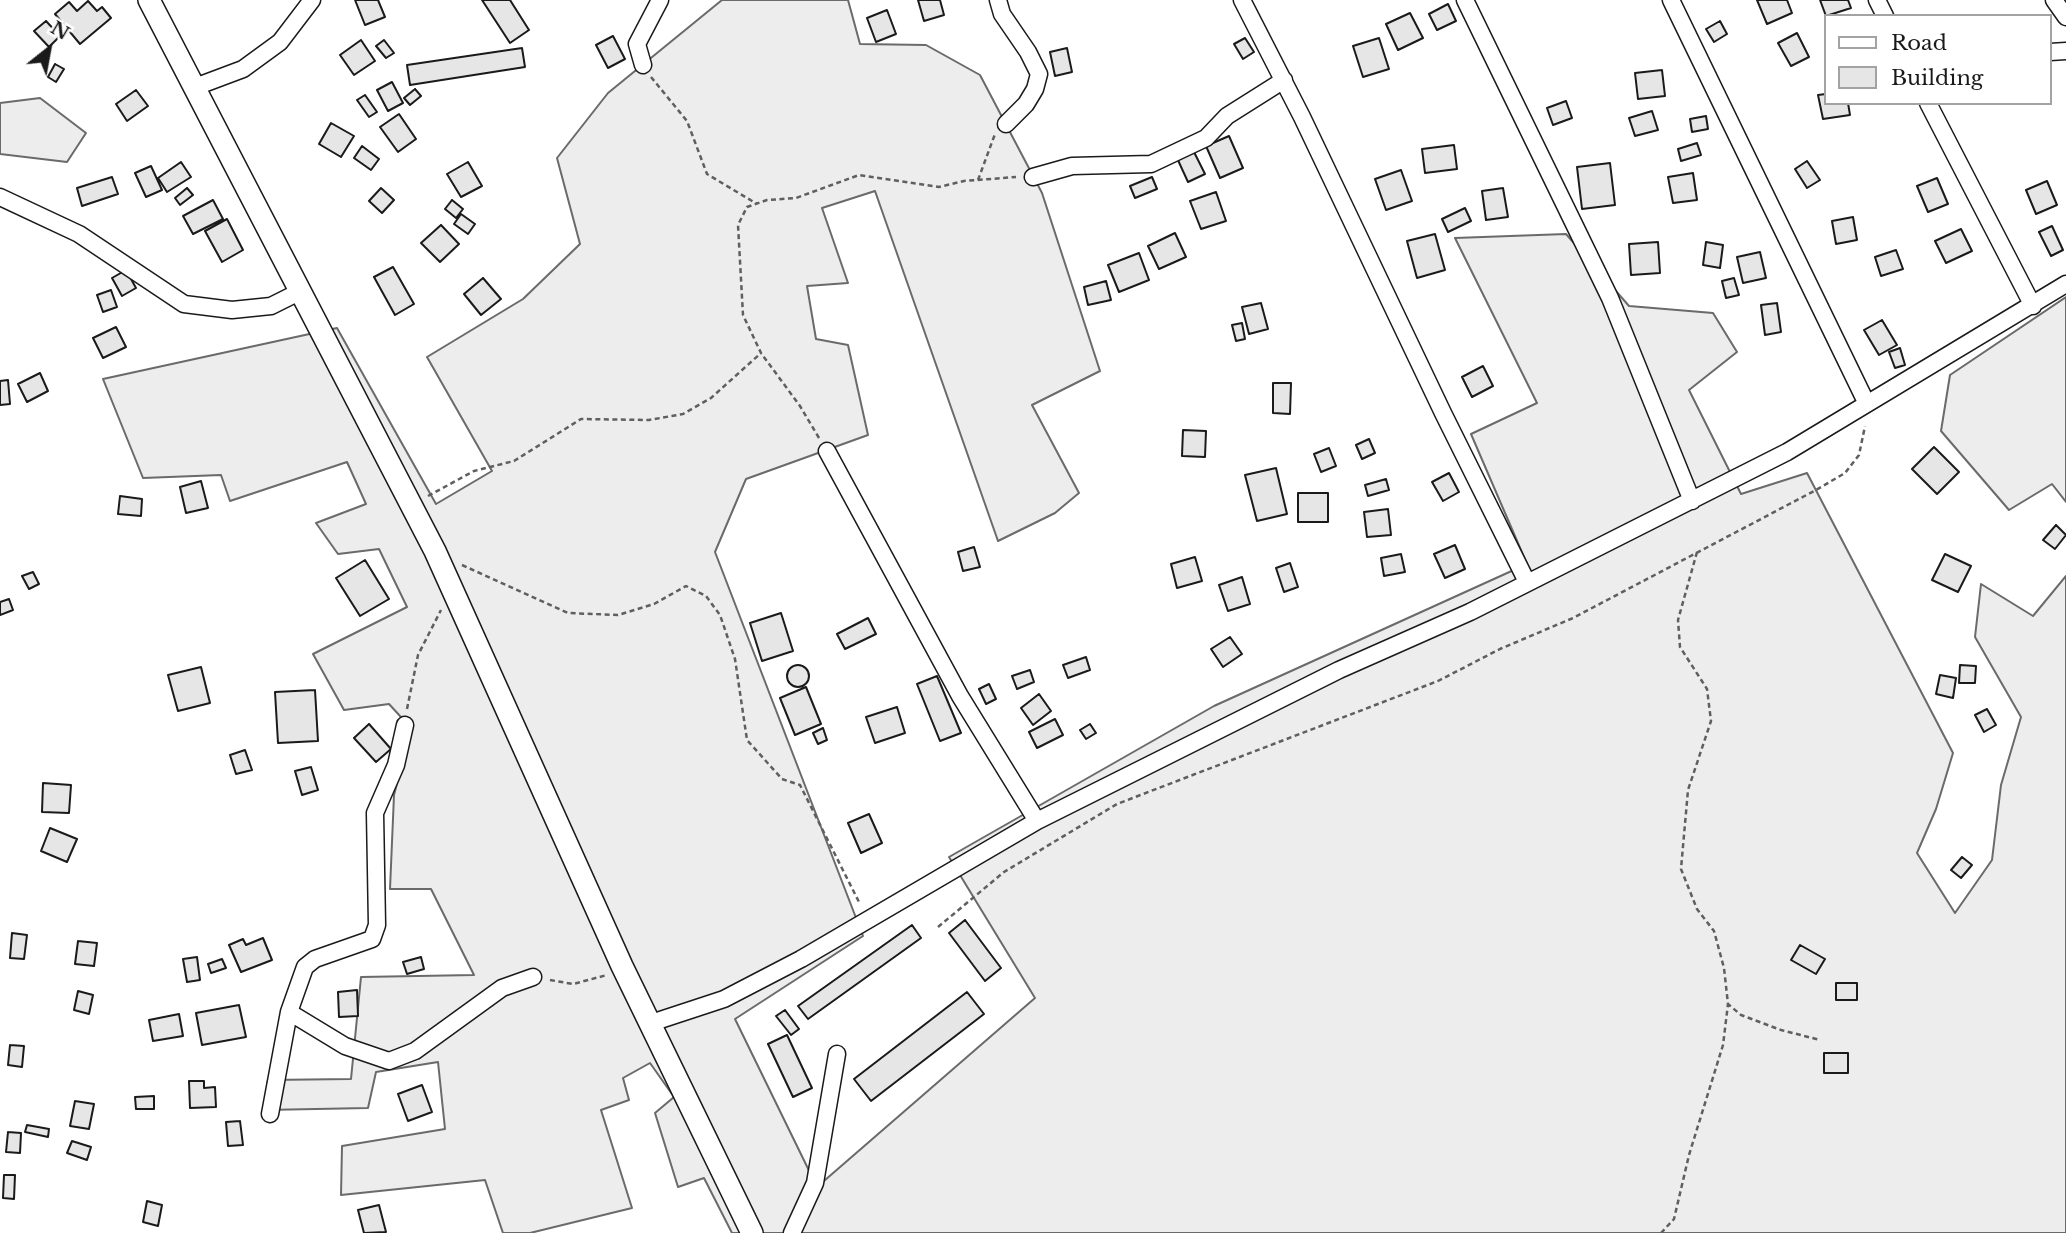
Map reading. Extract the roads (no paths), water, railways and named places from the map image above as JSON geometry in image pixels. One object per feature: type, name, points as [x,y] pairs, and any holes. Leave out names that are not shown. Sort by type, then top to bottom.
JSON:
[{"type":"main road","points":[[149,0],[435,551],[622,966],[752,1233]]},
{"type":"street","points":[[195,87],[243,69],[262,55],[280,41],[312,0]]},
{"type":"street","points":[[643,65],[637,44],[660,0]]},
{"type":"street","points":[[998,0],[1002,14],[1028,52],[1039,74],[1035,89],[1026,104],[1006,124]]},
{"type":"street","points":[[1242,0],[1284,80],[1527,582]]},
{"type":"street","points":[[1465,0],[1610,298],[1692,501]]},
{"type":"street","points":[[1671,0],[1866,402]]},
{"type":"street","points":[[2054,0],[2066,17]]},
{"type":"street","points":[[1033,177],[1072,166],[1151,164],[1206,138],[1227,116],[1284,80]]},
{"type":"street","points":[[1929,105],[2033,306]]},
{"type":"street","points":[[0,197],[79,233],[184,304],[232,310],[271,306],[301,291]]},
{"type":"street","points":[[651,1023],[724,999],[868,920],[1037,821],[1339,670],[1470,612],[1787,452],[2066,284]]},
{"type":"street","points":[[827,451],[960,696],[1037,821]]},
{"type":"street","points":[[270,1114],[289,1012],[304,967],[315,959],[372,939],[377,925],[375,813],[396,765],[405,725]]},
{"type":"street","points":[[289,1012],[345,1045],[390,1061],[415,1051],[502,988],[533,977]]},
{"type":"street","points":[[792,1233],[816,1183],[837,1054]]}]
